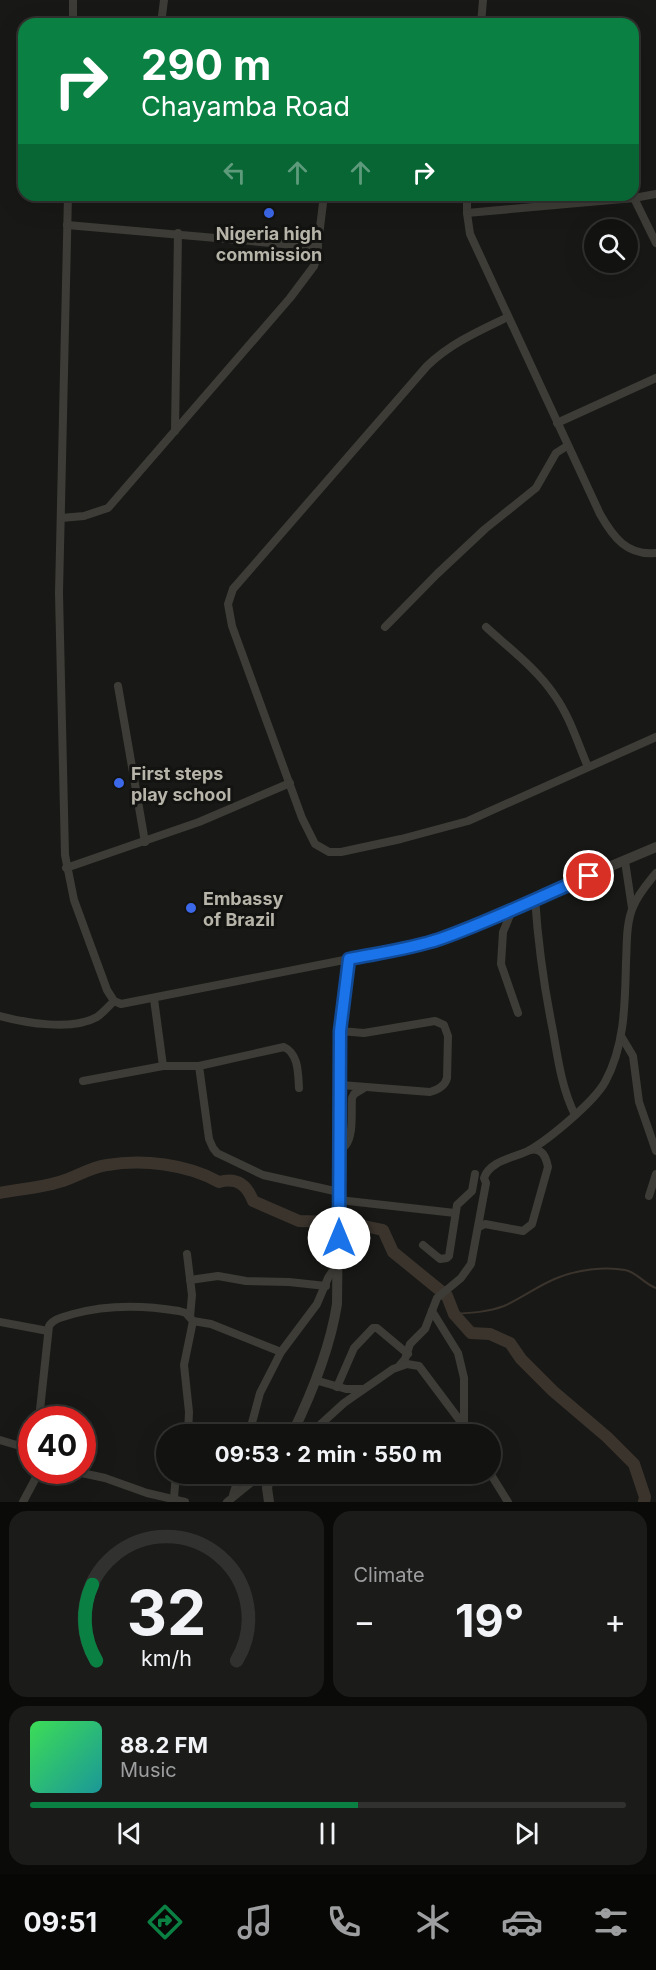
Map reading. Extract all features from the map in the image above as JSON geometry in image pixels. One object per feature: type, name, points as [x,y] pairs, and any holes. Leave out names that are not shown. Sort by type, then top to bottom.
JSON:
[{"type":"street","points":[[73,0],[73,18]]},
{"type":"street","points":[[162,18],[164,0]]},
{"type":"street","points":[[482,18],[483,0]]},
{"type":"street","points":[[639,197],[656,194]]},
{"type":"street","points":[[68,201],[59,605],[63,818],[66,868],[74,900],[107,990],[114,1001],[125,1004],[154,999],[407,948],[440,939],[656,847]]},
{"type":"street","points":[[61,518],[84,516],[108,508],[290,298],[314,266],[323,201]]},
{"type":"street","points":[[466,201],[470,234],[600,514],[618,541],[628,549],[643,554],[656,553]]},
{"type":"street","points":[[467,213],[601,201]]},
{"type":"street","points":[[635,201],[656,243]]},
{"type":"street","points":[[67,225],[318,247]]},
{"type":"street","points":[[175,431],[178,233]]},
{"type":"street","points":[[508,317],[462,339],[441,352],[427,366],[241,580],[228,604],[232,626],[312,839],[319,847],[334,852],[446,828],[468,821],[656,736]]},
{"type":"street","points":[[557,423],[656,378]]},
{"type":"street","points":[[386,627],[485,529],[536,488],[556,453],[567,446]]},
{"type":"street","points":[[486,627],[537,674],[555,695],[588,767]]},
{"type":"street","points":[[118,686],[145,842]]},
{"type":"street","points":[[66,868],[207,819],[290,783]]},
{"type":"street","points":[[399,1366],[410,1344],[425,1329],[437,1298],[468,1269],[479,1227],[486,1173],[498,1163],[529,1150],[575,1115],[604,1083],[615,1060],[621,1036],[625,1001],[627,943],[632,908],[625,861]]},
{"type":"street","points":[[632,908],[656,873]]},
{"type":"street","points":[[535,898],[541,962],[554,1041],[565,1091],[575,1115]]},
{"type":"street","points":[[513,908],[503,932],[501,964],[518,1013]]},
{"type":"street","points":[[296,1424],[315,1380],[334,1320],[338,1263],[340,1031],[349,959]]},
{"type":"street","points":[[154,999],[163,1066]]},
{"type":"street","points":[[0,1016],[52,1025],[67,1024],[88,1021],[114,1001]]},
{"type":"street","points":[[340,1031],[364,1033],[435,1021],[442,1023],[446,1028],[447,1078],[444,1084],[430,1092],[341,1085]]},
{"type":"street","points":[[621,1036],[633,1056],[639,1102],[656,1151]]},
{"type":"street","points":[[83,1081],[163,1066],[199,1066],[284,1047],[289,1049],[295,1058],[299,1089]]},
{"type":"street","points":[[199,1066],[209,1139],[217,1153],[262,1175],[339,1196],[455,1213]]},
{"type":"street","points":[[338,1146],[348,1144],[352,1098],[364,1088]]},
{"type":"street","points":[[479,1227],[485,1224],[523,1231],[532,1224],[548,1167],[542,1152],[529,1150]]},
{"type":"street","points":[[423,1245],[440,1259],[450,1256],[455,1213],[460,1200],[474,1187],[475,1174]]},
{"type":"street","points":[[649,1196],[656,1174]]},
{"type":"street","points":[[187,1254],[192,1306],[184,1365],[188,1424]]},
{"type":"street","points":[[252,1424],[260,1393],[282,1352],[317,1304],[328,1278],[338,1263]]},
{"type":"street","points":[[190,1280],[218,1276],[246,1281],[326,1286]]},
{"type":"street","points":[[40,1406],[48,1331],[51,1323],[58,1318],[83,1311],[114,1306],[157,1307],[179,1311],[186,1313],[191,1319],[282,1352]]},
{"type":"street","points":[[432,1311],[458,1353],[464,1378],[465,1424]]},
{"type":"street","points":[[0,1322],[48,1331]]},
{"type":"street","points":[[337,1387],[354,1348],[369,1330],[377,1329],[407,1353],[419,1366],[464,1424]]},
{"type":"street","points":[[320,1424],[363,1389],[399,1366],[414,1364],[419,1366]]},
{"type":"street","points":[[315,1380],[337,1387],[363,1389]]},
{"type":"street","points":[[0,1440],[18,1445]]},
{"type":"street","points":[[96,1476],[185,1502]]},
{"type":"street","points":[[23,1502],[33,1484]]},
{"type":"street","points":[[174,1498],[175,1484]]},
{"type":"street","points":[[230,1499],[236,1484]]},
{"type":"street","points":[[230,1499],[249,1484]]},
{"type":"street","points":[[268,1484],[268,1502]]},
{"type":"street","points":[[497,1484],[508,1502]]},
{"type":"waterway","points":[[0,1193],[52,1184],[101,1166],[121,1163],[164,1164],[193,1171],[219,1182],[236,1182],[248,1191],[253,1201],[299,1221],[333,1222]]},
{"type":"waterway","points":[[345,1222],[383,1230],[393,1252],[447,1296],[454,1314],[471,1333],[490,1334],[510,1343],[521,1359],[553,1391],[607,1437],[634,1464],[645,1497],[644,1502]]},
{"type":"waterway","points":[[454,1314],[498,1308],[557,1278],[591,1270],[609,1268],[629,1271],[656,1288]]},
{"type":"place","name":"Nigeria high commission","points":[[269,213]]},
{"type":"place","name":"First steps play school","points":[[119,783]]},
{"type":"place","name":"Embassy of Brazil","points":[[191,908]]},
{"type":"route","points":[[339,1238],[340,1031],[349,959],[440,939],[589,876]]}]
